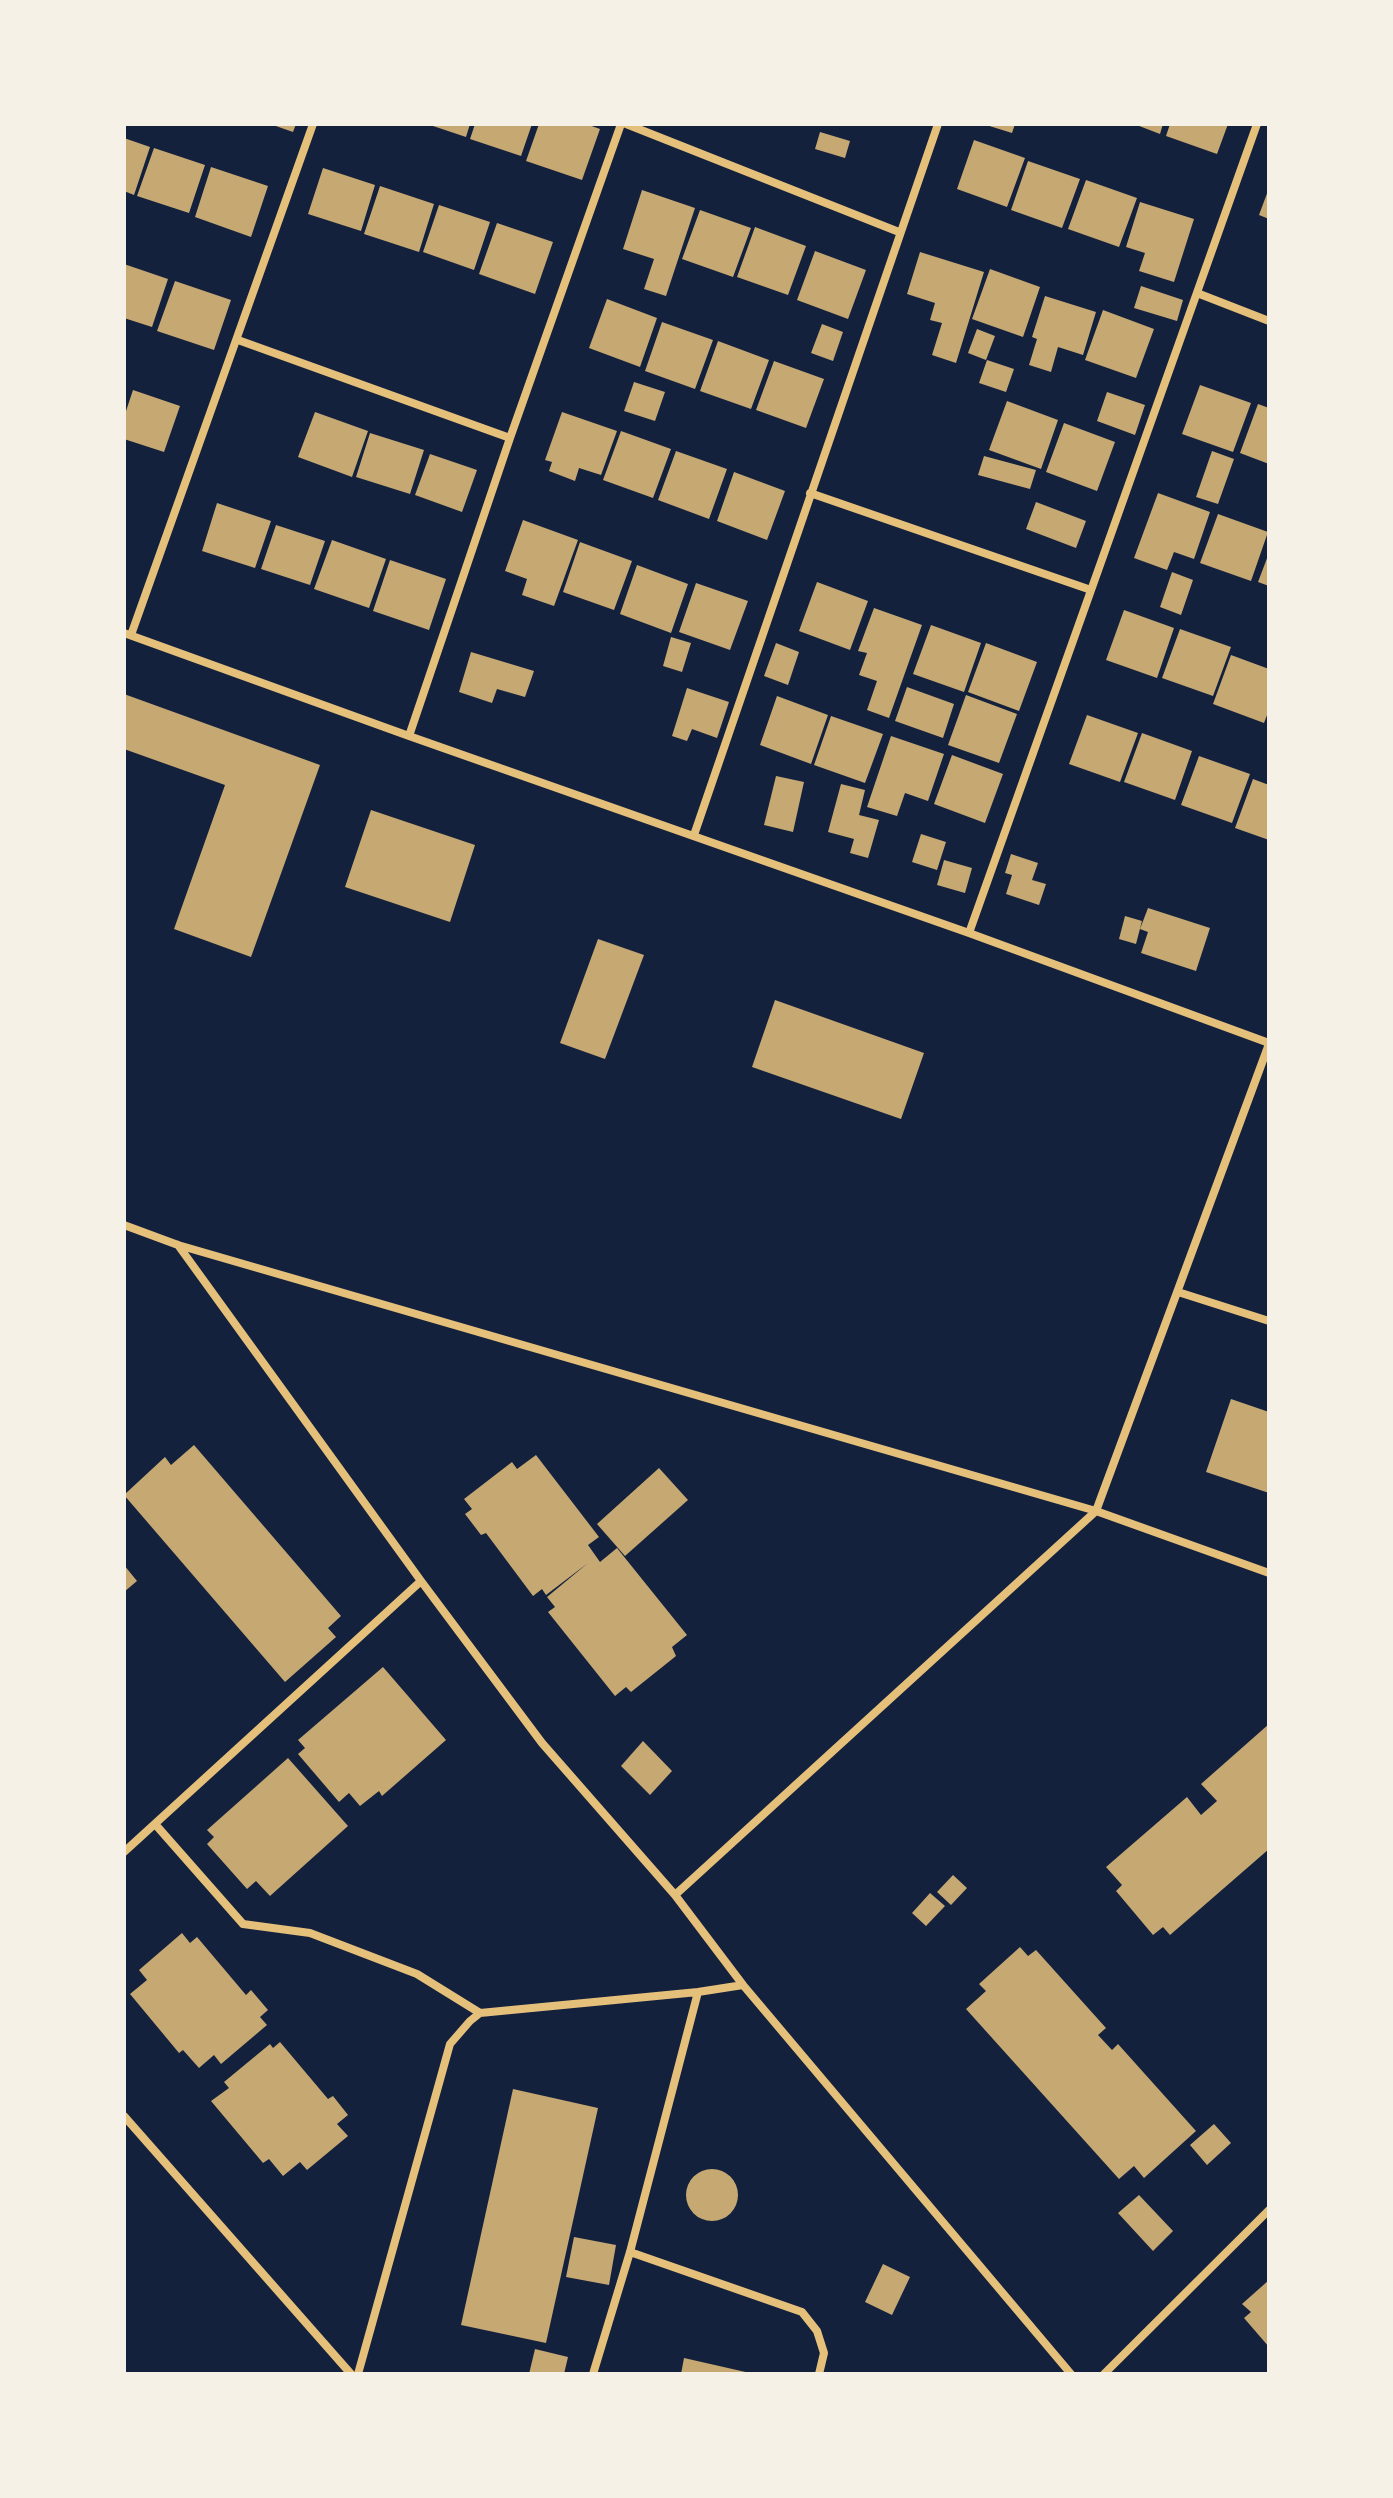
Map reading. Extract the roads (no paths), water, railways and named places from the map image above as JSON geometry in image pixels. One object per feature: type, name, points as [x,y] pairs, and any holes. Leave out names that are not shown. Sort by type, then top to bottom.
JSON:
[{"type":"street","points":[[313,124],[238,340],[128,634],[1269,1043],[1096,1511],[675,1895]]},
{"type":"street","points":[[409,736],[510,438],[624,124],[899,232]]},
{"type":"street","points":[[694,835],[938,124]]},
{"type":"street","points":[[969,933],[1257,124]]},
{"type":"street","points":[[1197,293],[1269,321]]},
{"type":"street","points":[[238,340],[510,438]]},
{"type":"street","points":[[810,493],[1091,590]]},
{"type":"street","points":[[124,1225],[178,1245],[1096,1511],[1269,1573]]},
{"type":"street","points":[[178,1245],[542,1743],[675,1895],[743,1985],[1071,2374]]},
{"type":"street","points":[[1178,1292],[1269,1321]]},
{"type":"street","points":[[124,1852],[421,1581]]},
{"type":"street","points":[[155,1824],[243,1924],[310,1933],[417,1974],[480,2013],[743,1985]]},
{"type":"street","points":[[593,2374],[630,2252],[698,1992]]},
{"type":"street","points":[[358,2374],[450,2044],[480,2013]]},
{"type":"street","points":[[124,2116],[351,2374]]},
{"type":"street","points":[[1104,2374],[1269,2210]]},
{"type":"street","points":[[630,2252],[802,2312],[817,2331],[824,2353],[819,2374]]}]
